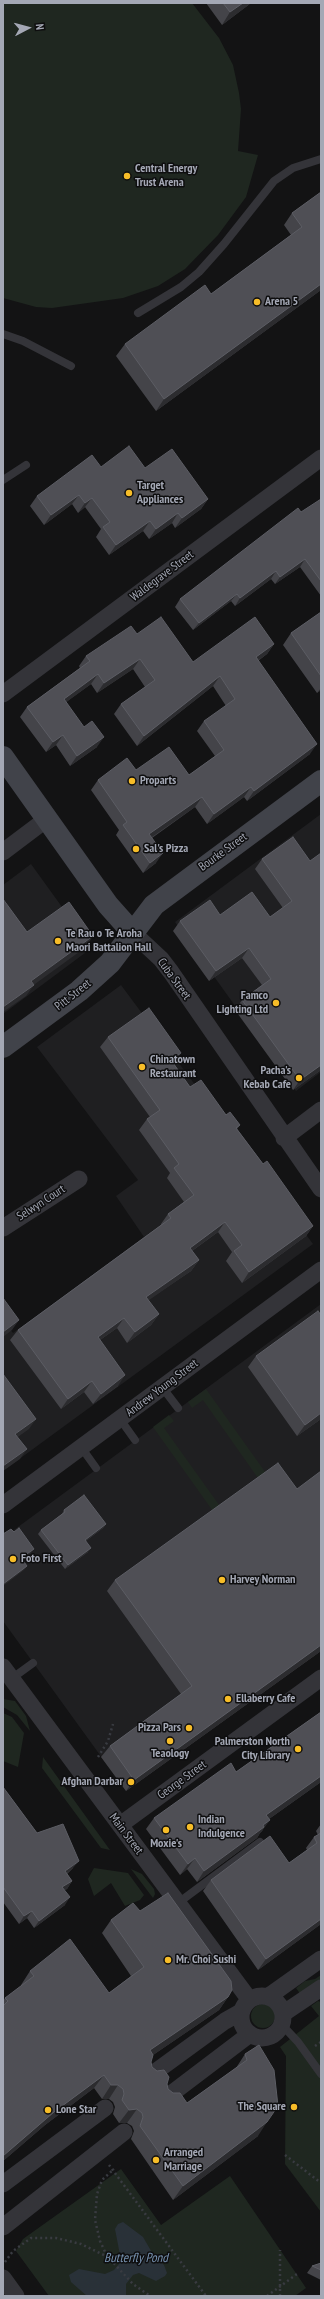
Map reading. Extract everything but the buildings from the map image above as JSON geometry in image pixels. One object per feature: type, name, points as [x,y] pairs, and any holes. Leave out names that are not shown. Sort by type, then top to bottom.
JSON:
[{"type":"main road","name":"Cuba Street","points":[[3,757],[48,818],[108,905],[132,932]]},
{"type":"main road","name":"Bourke Street","points":[[132,932],[154,905],[180,884],[321,781]]},
{"type":"main road","name":"Pitt Street","points":[[3,1047],[94,978],[110,963],[132,932]]},
{"type":"street","name":"Waldegrave Street","points":[[3,694],[321,458]]},
{"type":"street","points":[[3,852],[48,818]]},
{"type":"street","name":"Cuba Street","points":[[132,932],[161,960],[171,972],[284,1138],[321,1189]]},
{"type":"street","points":[[284,1138],[321,1110]]},
{"type":"street","name":"Selwyn Court","points":[[3,1228],[79,1179]]},
{"type":"street","name":"Andrew Young Street","points":[[3,1505],[321,1270]]},
{"type":"street","name":"Main Street","points":[[7,1673],[178,1903],[245,2006]]},
{"type":"street","name":"George Street","points":[[120,1825],[321,1678]]},
{"type":"street","points":[[269,1996],[321,1959]]},
{"type":"street","points":[[245,2006],[242,2024],[250,2034],[255,2037],[268,2037],[274,2035],[283,2019],[321,1988]]},
{"type":"street","points":[[151,2075],[245,2006],[255,1996],[269,1996],[279,2002],[283,2019]]},
{"type":"street","points":[[167,2097],[250,2034]]},
{"type":"street","points":[[3,2184],[106,2108]]},
{"type":"street","points":[[3,2227],[124,2132]]},
{"type":"street","points":[[3,2278],[16,2296]]},
{"type":"lane","points":[[138,313],[181,286],[199,272],[224,244],[274,181],[292,168],[321,159]]},
{"type":"lane","points":[[3,334],[23,341],[71,366]]},
{"type":"lane","points":[[3,480],[26,465]]},
{"type":"lane","points":[[162,1387],[178,1408]]},
{"type":"lane","points":[[120,1419],[134,1440]]},
{"type":"lane","points":[[81,1447],[96,1468]]},
{"type":"lane","points":[[7,1673],[33,1663]]},
{"type":"lane","points":[[178,1903],[260,1842]]},
{"type":"lane","points":[[283,2019],[321,2074]]},
{"type":"path","points":[[98,1757],[108,1741],[113,1724]]},
{"type":"path","points":[[96,2154],[114,2169],[206,2296]]},
{"type":"path","points":[[285,2155],[321,2183]]},
{"type":"path","points":[[114,2169],[102,2180],[97,2194],[94,2220],[100,2241],[108,2257],[133,2284],[150,2296]]},
{"type":"path","points":[[3,2265],[13,2252],[31,2238],[56,2238],[74,2242],[108,2257]]},
{"type":"path","points":[[280,2250],[280,2296]]},
{"type":"path","points":[[267,2296],[297,2274]]},
{"type":"path","points":[[144,2292],[145,2296]]},
{"type":"shaded area","name":"Central Energy Trust Arena","points":[[3,3],[192,3],[219,38],[233,65],[239,93],[241,109],[238,151],[258,155],[246,197],[218,235],[185,269],[158,286],[123,298],[52,308],[36,307],[3,298]]},
{"type":"shaded area","points":[[321,814],[321,1072],[296,1091],[175,922]]},
{"type":"shaded area","points":[[31,864],[88,943],[85,953],[3,1014],[3,885]]},
{"type":"shaded area","points":[[121,985],[313,1244],[3,1471],[3,1320],[13,1333],[144,1237],[116,1196],[138,1180],[37,1047]]},
{"type":"shaded area","points":[[321,1304],[321,1649],[126,1791],[3,1621],[3,1538]]},
{"type":"shaded area","points":[[206,1389],[268,1476],[260,1481],[203,1400],[192,1408],[188,1402]]},
{"type":"shaded area","points":[[169,1415],[174,1421],[164,1428],[222,1509],[215,1514],[153,1427]]},
{"type":"shaded area","points":[[3,1699],[15,1701],[26,1716],[30,1731],[17,1715],[3,1707]]},
{"type":"shaded area","points":[[3,1713],[12,1717],[24,1733],[18,1767],[3,1761]]},
{"type":"shaded area","points":[[43,1757],[110,1850],[101,1848],[42,1768]]},
{"type":"shaded area","points":[[94,1868],[128,1873],[144,1895],[140,1900],[125,1906],[111,1883],[94,1896],[88,1879]]},
{"type":"shaded area","points":[[131,1869],[142,1874],[154,1889],[155,1894],[153,1898]]},
{"type":"shaded area","points":[[321,1975],[321,1980],[301,1995],[296,1988],[305,1981],[315,1979]]},
{"type":"shaded area","points":[[318,2001],[321,2002],[321,2212],[285,2164],[286,2056],[280,2047],[319,2016],[311,2006]]},
{"type":"shaded area","points":[[263,2004],[271,2008],[275,2016],[271,2024],[263,2028],[255,2024],[251,2016],[255,2008]]},
{"type":"shaded area","points":[[121,2169],[161,2225],[230,2176],[306,2288],[295,2296],[49,2296],[16,2251],[23,2239]]},
{"type":"water","name":"Butterfly Pond","points":[[123,2222],[143,2237],[154,2256],[164,2265],[167,2273],[165,2276],[156,2281],[139,2273],[133,2275],[126,2284],[126,2296],[87,2296],[71,2282],[69,2275],[79,2269],[105,2274],[114,2270],[119,2264],[120,2255],[115,2229],[118,2224]]},
{"type":"place","name":"Central Energy Trust Arena","points":[[127,176]]},
{"type":"place","name":"Arena 5","points":[[257,302]]},
{"type":"place","name":"Target Appliances","points":[[129,493]]},
{"type":"place","name":"Proparts","points":[[132,781]]},
{"type":"place","name":"Sal's Pizza","points":[[136,849]]},
{"type":"place","name":"Te Rau o Te Aroha Maori Battalion Hall","points":[[58,941]]},
{"type":"place","name":"Famco Lighting Ltd","points":[[276,1003]]},
{"type":"place","name":"Chinatown Restaurant","points":[[142,1067]]},
{"type":"place","name":"Pacha's Kebab Cafe","points":[[299,1078]]},
{"type":"place","name":"Foto First","points":[[13,1559]]},
{"type":"place","name":"Harvey Norman","points":[[222,1580]]},
{"type":"place","name":"Ellaberry Cafe","points":[[228,1699]]},
{"type":"place","name":"Pizza Pars","points":[[189,1728]]},
{"type":"place","name":"Teaology","points":[[170,1741]]},
{"type":"place","name":"Palmerston North City Library","points":[[298,1749]]},
{"type":"place","name":"Afghan Darbar","points":[[131,1782]]},
{"type":"place","name":"Indian Indulgence","points":[[190,1827]]},
{"type":"place","name":"Moxie's","points":[[166,1830]]},
{"type":"place","name":"Mr. Choi Sushi","points":[[168,1960]]},
{"type":"place","name":"The Square","points":[[294,2107]]},
{"type":"place","name":"Lone Star","points":[[48,2110]]},
{"type":"place","name":"Arranged Marriage","points":[[156,2160]]}]
